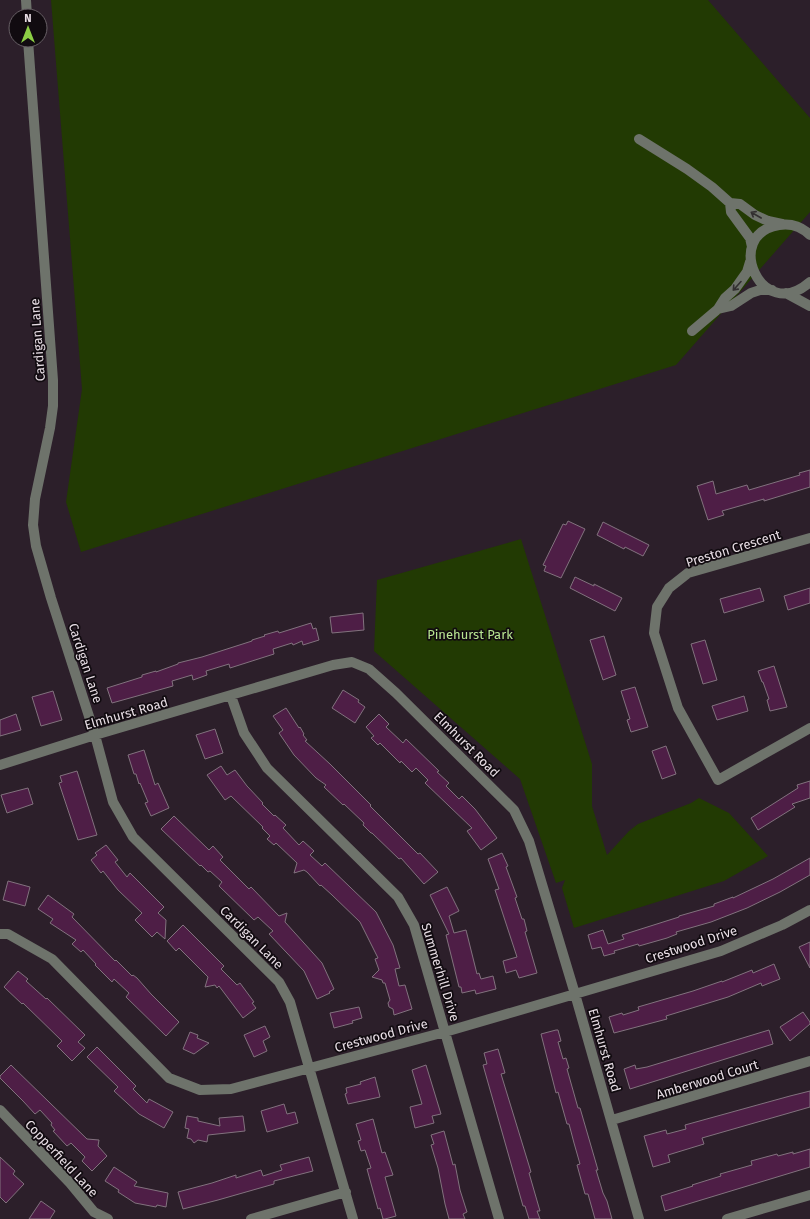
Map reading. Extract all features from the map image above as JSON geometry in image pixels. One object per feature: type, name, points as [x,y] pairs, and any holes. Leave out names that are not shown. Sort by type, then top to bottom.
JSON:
[{"type":"street","name":"Cardigan Lane","points":[[29,48],[53,380],[53,406],[50,428],[35,499],[33,525],[36,546],[51,598],[96,735],[114,802],[133,837],[279,982],[290,1002],[353,1219]]},
{"type":"street","points":[[639,139],[687,169],[712,187],[730,203],[740,204],[755,215],[768,221],[796,226],[810,224]]},
{"type":"street","points":[[692,331],[718,310],[725,298],[735,289],[747,272],[752,247],[750,238],[731,212],[730,203]]},
{"type":"street","points":[[752,247],[764,231],[782,224]]},
{"type":"street","points":[[796,226],[810,235]]},
{"type":"street","points":[[750,260],[751,266],[757,278],[761,283],[772,290]]},
{"type":"street","points":[[786,293],[799,290],[810,282]]},
{"type":"street","points":[[718,310],[731,306],[751,293],[760,290],[772,290],[786,293],[810,306]]},
{"type":"street","name":"Preston Crescent","points":[[810,538],[688,573],[669,588],[657,607],[654,634],[678,708],[718,780],[810,728]]},
{"type":"street","name":"Elmhurst Road","points":[[0,765],[333,665],[352,662],[369,669],[396,693],[514,810],[529,842],[576,994],[639,1219]]},
{"type":"street","name":"Summerhill Drive","points":[[231,696],[244,733],[267,768],[398,897],[414,925],[499,1219]]},
{"type":"street","name":"Crestwood Drive","points":[[0,934],[8,934],[52,959],[169,1078],[200,1090],[231,1089],[445,1032],[576,994],[721,951],[782,925],[810,910]]},
{"type":"street","name":"Amberwood Court","points":[[612,1120],[810,1062]]},
{"type":"street","name":"Copperfield Lane","points":[[0,1110],[70,1183],[91,1215],[108,1219]]},
{"type":"street","points":[[251,1219],[346,1192]]},
{"type":"street","points":[[727,1219],[810,1194]]},
{"type":"green space","points":[[51,0],[708,0],[810,118],[810,212],[676,365],[81,552],[66,502],[82,389]]},
{"type":"green space","name":"Pinehurst Park","points":[[521,539],[592,764],[592,806],[607,855],[629,831],[638,824],[691,803],[699,798],[729,813],[768,856],[724,881],[574,928],[562,888],[565,880],[556,883],[520,779],[374,651],[377,580]]},
{"type":"building","points":[[810,470],[810,487],[764,501],[764,499],[722,511],[724,515],[708,520],[697,486],[713,481],[716,494],[747,485],[749,490],[800,475],[799,473]]},
{"type":"building","points":[[568,521],[585,529],[561,578],[544,571],[546,566],[543,565],[563,524],[566,525]]},
{"type":"building","points":[[603,522],[649,545],[643,556],[625,547],[624,549],[597,535]]},
{"type":"building","points":[[575,577],[594,586],[594,584],[622,598],[615,611],[570,588]]},
{"type":"building","points":[[760,588],[764,601],[724,613],[720,599]]},
{"type":"building","points":[[810,588],[810,603],[788,610],[784,596]]},
{"type":"building","points":[[363,613],[364,630],[332,633],[330,617]]},
{"type":"building","points":[[311,623],[313,629],[316,628],[319,640],[303,645],[302,641],[293,645],[292,643],[273,649],[274,654],[230,668],[229,664],[206,671],[207,675],[193,680],[192,675],[172,681],[173,686],[112,703],[107,688],[142,677],[142,675],[156,672],[178,663],[252,641],[265,636],[264,635],[278,631],[279,633]]},
{"type":"building","points":[[604,636],[616,675],[603,680],[590,640]]},
{"type":"building","points":[[705,640],[717,680],[703,684],[691,644]]},
{"type":"building","points":[[774,666],[787,707],[770,711],[767,700],[769,699],[758,671]]},
{"type":"building","points":[[635,687],[648,727],[631,732],[627,720],[630,719],[621,691]]},
{"type":"building","points":[[343,690],[359,700],[358,702],[365,707],[355,723],[332,708]]},
{"type":"building","points":[[53,691],[62,720],[41,726],[32,697]]},
{"type":"building","points":[[744,696],[748,711],[717,720],[712,706]]},
{"type":"building","points":[[286,708],[299,728],[300,727],[307,740],[305,741],[371,805],[370,806],[418,854],[420,853],[438,872],[424,884],[401,858],[399,859],[371,833],[363,825],[364,823],[324,787],[326,785],[316,778],[294,755],[279,733],[283,730],[273,716]]},
{"type":"building","points":[[16,714],[21,730],[0,736],[0,720]]},
{"type":"building","points":[[379,714],[389,724],[386,727],[403,743],[406,739],[439,771],[437,772],[449,783],[446,786],[459,799],[462,796],[475,809],[497,838],[481,850],[467,831],[472,828],[425,783],[428,780],[416,768],[412,772],[401,761],[400,763],[380,743],[378,745],[371,738],[374,736],[366,727]]},
{"type":"building","points":[[215,729],[223,753],[205,759],[196,735]]},
{"type":"building","points":[[666,746],[676,774],[662,779],[652,751]]},
{"type":"building","points":[[144,750],[155,785],[158,783],[169,808],[151,816],[145,803],[148,802],[136,774],[134,774],[128,755]]},
{"type":"building","points":[[221,766],[227,775],[235,770],[247,786],[263,803],[262,804],[286,825],[283,828],[299,845],[303,841],[314,851],[310,855],[322,866],[325,863],[376,912],[393,945],[400,968],[395,969],[399,986],[405,985],[412,1009],[394,1015],[393,1009],[389,1007],[388,1003],[390,1000],[385,983],[383,983],[382,980],[372,977],[379,970],[375,959],[378,958],[360,922],[321,885],[320,886],[307,872],[304,870],[294,873],[297,863],[276,843],[274,845],[267,839],[270,836],[262,828],[263,827],[231,796],[225,800],[207,775]]},
{"type":"building","points":[[77,771],[97,835],[78,840],[59,783],[62,782],[60,776]]},
{"type":"building","points":[[810,781],[810,798],[792,804],[795,807],[758,830],[751,818],[798,788],[797,785]]},
{"type":"building","points":[[28,788],[33,804],[7,813],[1,795]]},
{"type":"building","points":[[174,816],[209,850],[213,846],[223,857],[220,860],[249,889],[251,887],[279,916],[287,913],[285,922],[322,963],[334,989],[329,992],[330,993],[317,999],[304,971],[269,934],[273,931],[258,917],[254,920],[219,886],[222,882],[210,871],[208,872],[201,865],[200,866],[161,829]]},
{"type":"building","points":[[106,845],[118,860],[115,862],[127,877],[130,873],[164,907],[158,913],[166,920],[165,939],[157,932],[152,937],[135,920],[142,913],[118,890],[103,871],[101,873],[91,860],[97,855],[95,853]]},
{"type":"building","points":[[502,853],[508,866],[506,867],[517,897],[515,898],[522,919],[524,919],[527,931],[525,932],[537,973],[519,978],[516,970],[506,973],[503,961],[517,957],[495,890],[499,889],[488,859]]},
{"type":"building","points":[[810,858],[810,875],[747,908],[711,922],[676,932],[677,934],[667,938],[639,946],[638,944],[614,951],[615,953],[604,956],[601,947],[592,949],[588,935],[603,930],[608,944],[624,939],[622,935],[714,906],[714,904],[733,898],[773,879]]},
{"type":"building","points":[[8,881],[30,887],[25,906],[3,900]]},
{"type":"building","points":[[447,887],[459,911],[449,916],[454,933],[466,930],[477,974],[479,973],[481,979],[493,976],[496,989],[476,994],[475,990],[462,993],[461,987],[459,987],[446,935],[449,934],[430,895]]},
{"type":"building","points":[[48,895],[74,914],[72,917],[115,961],[116,960],[132,976],[133,975],[137,978],[179,1022],[166,1036],[126,997],[129,993],[114,979],[112,982],[83,950],[81,952],[72,944],[76,940],[50,923],[53,919],[38,909]]},
{"type":"building","points":[[183,925],[224,966],[221,969],[237,985],[240,983],[254,1002],[252,1003],[256,1008],[243,1018],[219,986],[217,988],[215,985],[205,987],[208,977],[179,948],[176,951],[167,941]]},
{"type":"building","points":[[810,942],[810,968],[799,947]]},
{"type":"building","points":[[774,964],[780,979],[762,986],[761,983],[728,997],[666,1016],[667,1019],[614,1033],[609,1017],[622,1013],[623,1015],[639,1010],[638,1007],[722,982],[752,970],[753,973]]},
{"type":"building","points":[[18,971],[28,979],[26,981],[46,999],[47,998],[85,1035],[78,1042],[85,1048],[72,1061],[57,1046],[62,1041],[23,1003],[22,1004],[4,987]]},
{"type":"building","points":[[359,1007],[362,1018],[352,1021],[353,1023],[334,1028],[330,1013]]},
{"type":"building","points":[[803,1012],[810,1024],[790,1041],[780,1027]]},
{"type":"building","points":[[265,1026],[270,1037],[263,1041],[267,1051],[254,1057],[244,1035]]},
{"type":"building","points":[[558,1030],[561,1041],[558,1042],[563,1059],[566,1058],[569,1068],[567,1069],[578,1108],[580,1108],[598,1170],[596,1170],[612,1219],[595,1219],[588,1194],[585,1194],[577,1165],[580,1164],[569,1124],[567,1124],[558,1092],[556,1093],[541,1034]]},
{"type":"building","points":[[769,1030],[773,1044],[630,1089],[624,1069],[635,1065],[636,1069],[647,1067]]},
{"type":"building","points":[[190,1032],[198,1035],[197,1038],[209,1043],[194,1054],[183,1049]]},
{"type":"building","points":[[97,1047],[136,1086],[133,1089],[147,1103],[149,1099],[173,1112],[164,1128],[139,1114],[114,1091],[118,1087],[87,1057]]},
{"type":"building","points":[[498,1049],[505,1073],[501,1074],[531,1172],[529,1173],[540,1211],[537,1211],[540,1219],[529,1219],[525,1206],[523,1206],[483,1065],[487,1064],[484,1053]]},
{"type":"building","points":[[11,1065],[87,1139],[99,1140],[98,1146],[107,1156],[92,1171],[82,1161],[85,1157],[71,1143],[67,1146],[53,1131],[55,1130],[51,1125],[52,1123],[40,1110],[35,1114],[0,1078],[0,1076]]},
{"type":"building","points":[[426,1065],[441,1114],[432,1116],[434,1123],[415,1128],[410,1107],[422,1104],[412,1070]]},
{"type":"building","points":[[375,1077],[380,1097],[348,1104],[345,1094],[347,1093],[346,1088],[361,1084],[360,1082]]},
{"type":"building","points":[[810,1091],[810,1107],[702,1138],[704,1144],[668,1155],[670,1162],[653,1167],[644,1136],[666,1130],[667,1134],[686,1129],[685,1125]]},
{"type":"building","points":[[284,1104],[287,1114],[295,1112],[298,1123],[267,1132],[261,1111]]},
{"type":"building","points":[[187,1116],[198,1118],[198,1121],[220,1126],[219,1118],[243,1116],[245,1131],[208,1135],[207,1142],[198,1140],[194,1143],[191,1139],[187,1138],[189,1129],[185,1128]]},
{"type":"building","points":[[373,1119],[382,1153],[385,1152],[393,1175],[385,1177],[396,1216],[385,1219],[383,1219],[380,1208],[378,1209],[367,1169],[371,1168],[365,1150],[361,1151],[358,1141],[361,1140],[356,1124]]},
{"type":"building","points":[[444,1131],[453,1165],[455,1164],[460,1190],[467,1212],[463,1214],[465,1219],[449,1219],[445,1204],[438,1168],[431,1145],[434,1144],[431,1135]]},
{"type":"building","points":[[810,1149],[810,1167],[665,1211],[661,1196],[721,1176],[720,1174],[752,1165],[751,1161],[777,1154],[778,1156],[793,1152],[793,1154]]},
{"type":"building","points":[[0,1157],[15,1171],[13,1174],[24,1184],[6,1203],[0,1197]]},
{"type":"building","points":[[309,1157],[313,1171],[274,1181],[274,1184],[183,1209],[178,1192],[236,1175],[236,1178],[261,1170],[263,1176],[282,1170],[280,1165]]},
{"type":"building","points":[[114,1167],[137,1182],[134,1186],[168,1193],[166,1207],[157,1205],[156,1207],[135,1203],[118,1192],[119,1190],[105,1181]]},
{"type":"building","points":[[41,1201],[55,1211],[50,1219],[29,1219]]}]
